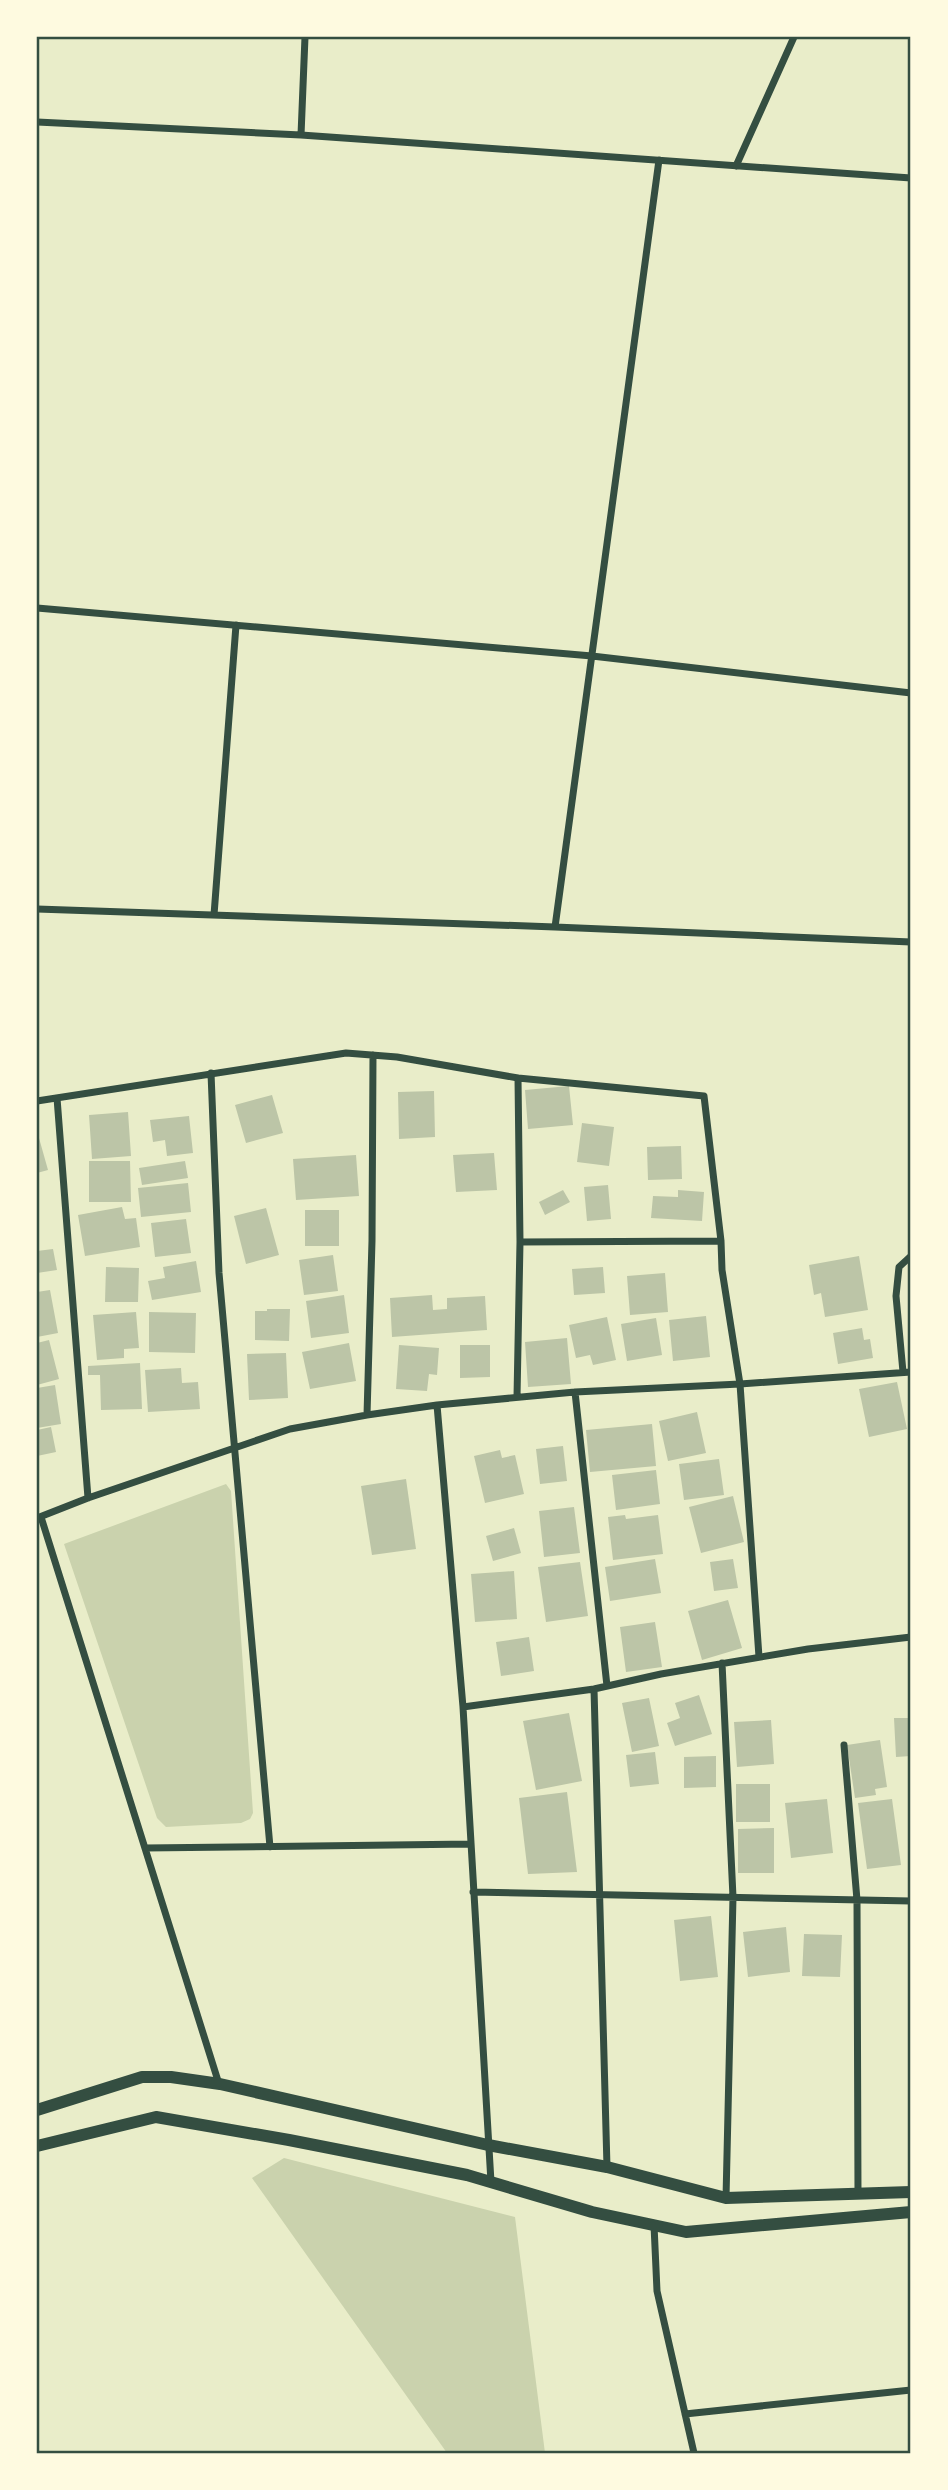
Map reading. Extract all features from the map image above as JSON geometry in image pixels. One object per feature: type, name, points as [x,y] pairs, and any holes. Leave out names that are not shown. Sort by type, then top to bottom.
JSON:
[{"type":"street","points":[[301,135],[305,37]]},
{"type":"street","points":[[736,166],[794,37]]},
{"type":"street","points":[[37,122],[301,135],[911,178]]},
{"type":"street","points":[[555,927],[659,160]]},
{"type":"street","points":[[37,608],[592,656],[911,693]]},
{"type":"street","points":[[214,915],[236,625]]},
{"type":"street","points":[[37,909],[911,942]]},
{"type":"street","points":[[37,1101],[346,1053],[518,1078],[704,1096],[722,1270],[740,1384],[760,1657]]},
{"type":"street","points":[[367,1415],[373,1055]]},
{"type":"street","points":[[211,1073],[219,1273],[270,1847]]},
{"type":"street","points":[[517,1397],[520,1242],[518,1078]]},
{"type":"street","points":[[58,1098],[88,1498]]},
{"type":"street","points":[[520,1242],[721,1241]]},
{"type":"street","points":[[220,2084],[39,1518],[88,1498],[290,1429],[367,1415],[575,1391],[740,1384],[907,1372],[896,1296],[900,1267],[911,1256]]},
{"type":"street","points":[[575,1391],[607,1686]]},
{"type":"street","points":[[437,1405],[463,1707],[491,2182]]},
{"type":"street","points":[[463,1707],[594,1689],[760,1657],[911,1637]]},
{"type":"street","points":[[722,1664],[733,1897],[726,2198]]},
{"type":"street","points":[[594,1689],[607,2167]]},
{"type":"street","points":[[844,1745],[858,1900],[858,2195]]},
{"type":"street","points":[[145,1848],[471,1844]]},
{"type":"street","points":[[473,1892],[911,1901]]},
{"type":"street","points":[[37,2110],[142,2077],[171,2077],[220,2084],[488,2145],[607,2167],[726,2198],[911,2192]]},
{"type":"street","points":[[37,2146],[156,2117],[303,2142],[467,2175],[593,2212],[686,2232],[911,2212]]},
{"type":"street","points":[[654,2225],[657,2291],[694,2453]]},
{"type":"street","points":[[685,2414],[911,2390]]},
{"type":"green space","points":[[226,1484],[231,1491],[253,1813],[250,1819],[241,1823],[166,1827],[157,1818],[64,1544]]},
{"type":"green space","points":[[284,2158],[515,2217],[545,2453],[447,2453],[252,2178]]},
{"type":"building","points":[[569,1086],[573,1125],[528,1129],[525,1090]]},
{"type":"building","points":[[434,1091],[435,1137],[399,1139],[398,1092]]},
{"type":"building","points":[[272,1095],[283,1133],[246,1143],[235,1105]]},
{"type":"building","points":[[128,1112],[131,1156],[92,1159],[89,1115]]},
{"type":"building","points":[[189,1116],[193,1153],[167,1156],[165,1140],[153,1142],[150,1120]]},
{"type":"building","points":[[582,1123],[614,1127],[609,1166],[577,1162]]},
{"type":"building","points":[[39,1138],[48,1170],[37,1173],[37,1139]]},
{"type":"building","points":[[681,1146],[682,1179],[648,1180],[647,1147]]},
{"type":"building","points":[[494,1153],[497,1190],[456,1192],[453,1155]]},
{"type":"building","points":[[356,1155],[359,1196],[296,1200],[293,1159]]},
{"type":"building","points":[[89,1161],[130,1161],[131,1202],[89,1202]]},
{"type":"building","points":[[185,1161],[188,1178],[142,1185],[139,1168]]},
{"type":"building","points":[[188,1183],[191,1212],[141,1217],[138,1188]]},
{"type":"building","points":[[608,1185],[611,1219],[587,1221],[584,1187]]},
{"type":"building","points":[[563,1190],[570,1202],[545,1215],[539,1202]]},
{"type":"building","points":[[678,1190],[704,1192],[702,1221],[651,1218],[653,1196],[678,1197]]},
{"type":"building","points":[[122,1207],[125,1219],[136,1218],[140,1247],[85,1256],[78,1215]]},
{"type":"building","points":[[266,1208],[279,1255],[246,1264],[234,1216]]},
{"type":"building","points":[[305,1210],[339,1210],[339,1246],[305,1246]]},
{"type":"building","points":[[186,1219],[191,1253],[155,1257],[151,1223]]},
{"type":"building","points":[[53,1249],[57,1270],[37,1273],[37,1251]]},
{"type":"building","points":[[333,1255],[338,1291],[304,1295],[299,1260]]},
{"type":"building","points":[[859,1256],[868,1310],[825,1317],[821,1293],[814,1295],[809,1265]]},
{"type":"building","points":[[196,1261],[201,1292],[152,1300],[148,1281],[165,1278],[163,1267]]},
{"type":"building","points":[[106,1267],[139,1268],[138,1302],[105,1302]]},
{"type":"building","points":[[603,1267],[605,1293],[574,1295],[572,1269]]},
{"type":"building","points":[[665,1273],[668,1312],[630,1315],[627,1276]]},
{"type":"building","points":[[50,1290],[58,1333],[37,1337],[37,1292]]},
{"type":"building","points":[[344,1295],[349,1333],[311,1338],[306,1301]]},
{"type":"building","points":[[432,1295],[433,1310],[447,1309],[447,1298],[485,1296],[487,1330],[392,1337],[390,1298]]},
{"type":"building","points":[[290,1309],[289,1341],[255,1340],[255,1311]]},
{"type":"building","points":[[136,1312],[139,1348],[124,1349],[124,1358],[97,1360],[93,1315]]},
{"type":"building","points":[[149,1312],[196,1313],[195,1353],[149,1352]]},
{"type":"building","points":[[706,1316],[710,1357],[673,1361],[669,1320]]},
{"type":"building","points":[[607,1317],[616,1360],[593,1365],[590,1355],[576,1358],[569,1325]]},
{"type":"building","points":[[656,1318],[662,1355],[627,1361],[621,1324]]},
{"type":"building","points":[[862,1328],[864,1340],[870,1339],[873,1358],[838,1364],[833,1333]]},
{"type":"building","points":[[567,1338],[571,1384],[528,1387],[525,1342]]},
{"type":"building","points":[[49,1340],[59,1379],[37,1385],[37,1343]]},
{"type":"building","points":[[349,1343],[356,1381],[310,1389],[302,1352]]},
{"type":"building","points":[[399,1345],[439,1348],[437,1375],[429,1374],[427,1391],[396,1389]]},
{"type":"building","points":[[460,1345],[490,1345],[490,1377],[460,1378]]},
{"type":"building","points":[[286,1353],[288,1398],[249,1400],[247,1354]]},
{"type":"building","points":[[140,1363],[142,1409],[101,1410],[100,1375],[88,1375],[88,1366]]},
{"type":"building","points":[[181,1368],[182,1383],[198,1382],[200,1409],[148,1412],[145,1370]]},
{"type":"building","points":[[897,1382],[907,1429],[869,1437],[859,1389]]},
{"type":"building","points":[[55,1385],[61,1424],[37,1428],[37,1388]]},
{"type":"building","points":[[697,1412],[706,1453],[668,1461],[659,1421]]},
{"type":"building","points":[[652,1424],[656,1466],[590,1472],[586,1430]]},
{"type":"building","points":[[51,1427],[56,1452],[37,1456],[37,1430]]},
{"type":"building","points":[[563,1446],[567,1481],[540,1484],[536,1449]]},
{"type":"building","points":[[500,1450],[502,1458],[515,1455],[524,1494],[485,1503],[474,1456]]},
{"type":"building","points":[[719,1459],[724,1495],[684,1500],[679,1464]]},
{"type":"building","points":[[656,1470],[660,1504],[616,1510],[612,1475]]},
{"type":"building","points":[[406,1479],[416,1549],[372,1555],[361,1486]]},
{"type":"building","points":[[733,1496],[744,1542],[701,1553],[689,1507]]},
{"type":"building","points":[[574,1507],[580,1553],[544,1557],[539,1511]]},
{"type":"building","points":[[625,1515],[626,1519],[658,1515],[663,1554],[613,1560],[608,1517]]},
{"type":"building","points":[[514,1528],[521,1553],[493,1561],[486,1536]]},
{"type":"building","points":[[655,1559],[661,1593],[610,1601],[605,1567]]},
{"type":"building","points":[[733,1559],[738,1588],[714,1591],[710,1562]]},
{"type":"building","points":[[580,1562],[588,1616],[546,1622],[538,1567]]},
{"type":"building","points":[[514,1571],[517,1619],[475,1622],[471,1574]]},
{"type":"building","points":[[728,1600],[742,1648],[702,1660],[688,1611]]},
{"type":"building","points":[[655,1622],[662,1667],[626,1672],[620,1627]]},
{"type":"building","points":[[529,1637],[534,1671],[501,1676],[496,1642]]},
{"type":"building","points":[[699,1695],[712,1734],[675,1746],[667,1723],[680,1718],[675,1703]]},
{"type":"building","points":[[649,1698],[659,1746],[632,1752],[622,1703]]},
{"type":"building","points":[[569,1713],[582,1781],[536,1790],[523,1721]]},
{"type":"building","points":[[894,1718],[911,1718],[911,1756],[896,1757]]},
{"type":"building","points":[[771,1720],[774,1764],[737,1767],[734,1722]]},
{"type":"building","points":[[880,1740],[887,1787],[875,1789],[876,1795],[855,1798],[847,1745]]},
{"type":"building","points":[[655,1752],[659,1784],[630,1787],[626,1755]]},
{"type":"building","points":[[716,1756],[716,1787],[684,1788],[684,1757]]},
{"type":"building","points":[[736,1784],[770,1784],[770,1822],[736,1822]]},
{"type":"building","points":[[567,1792],[577,1872],[528,1874],[519,1798]]},
{"type":"building","points":[[827,1799],[833,1853],[791,1858],[785,1803]]},
{"type":"building","points":[[892,1799],[901,1865],[867,1869],[858,1803]]},
{"type":"building","points":[[774,1828],[774,1873],[738,1873],[738,1829]]},
{"type":"building","points":[[711,1916],[718,1977],[680,1981],[674,1920]]},
{"type":"building","points":[[786,1927],[790,1972],[748,1977],[743,1932]]},
{"type":"building","points":[[804,1934],[842,1935],[840,1977],[802,1976]]}]
